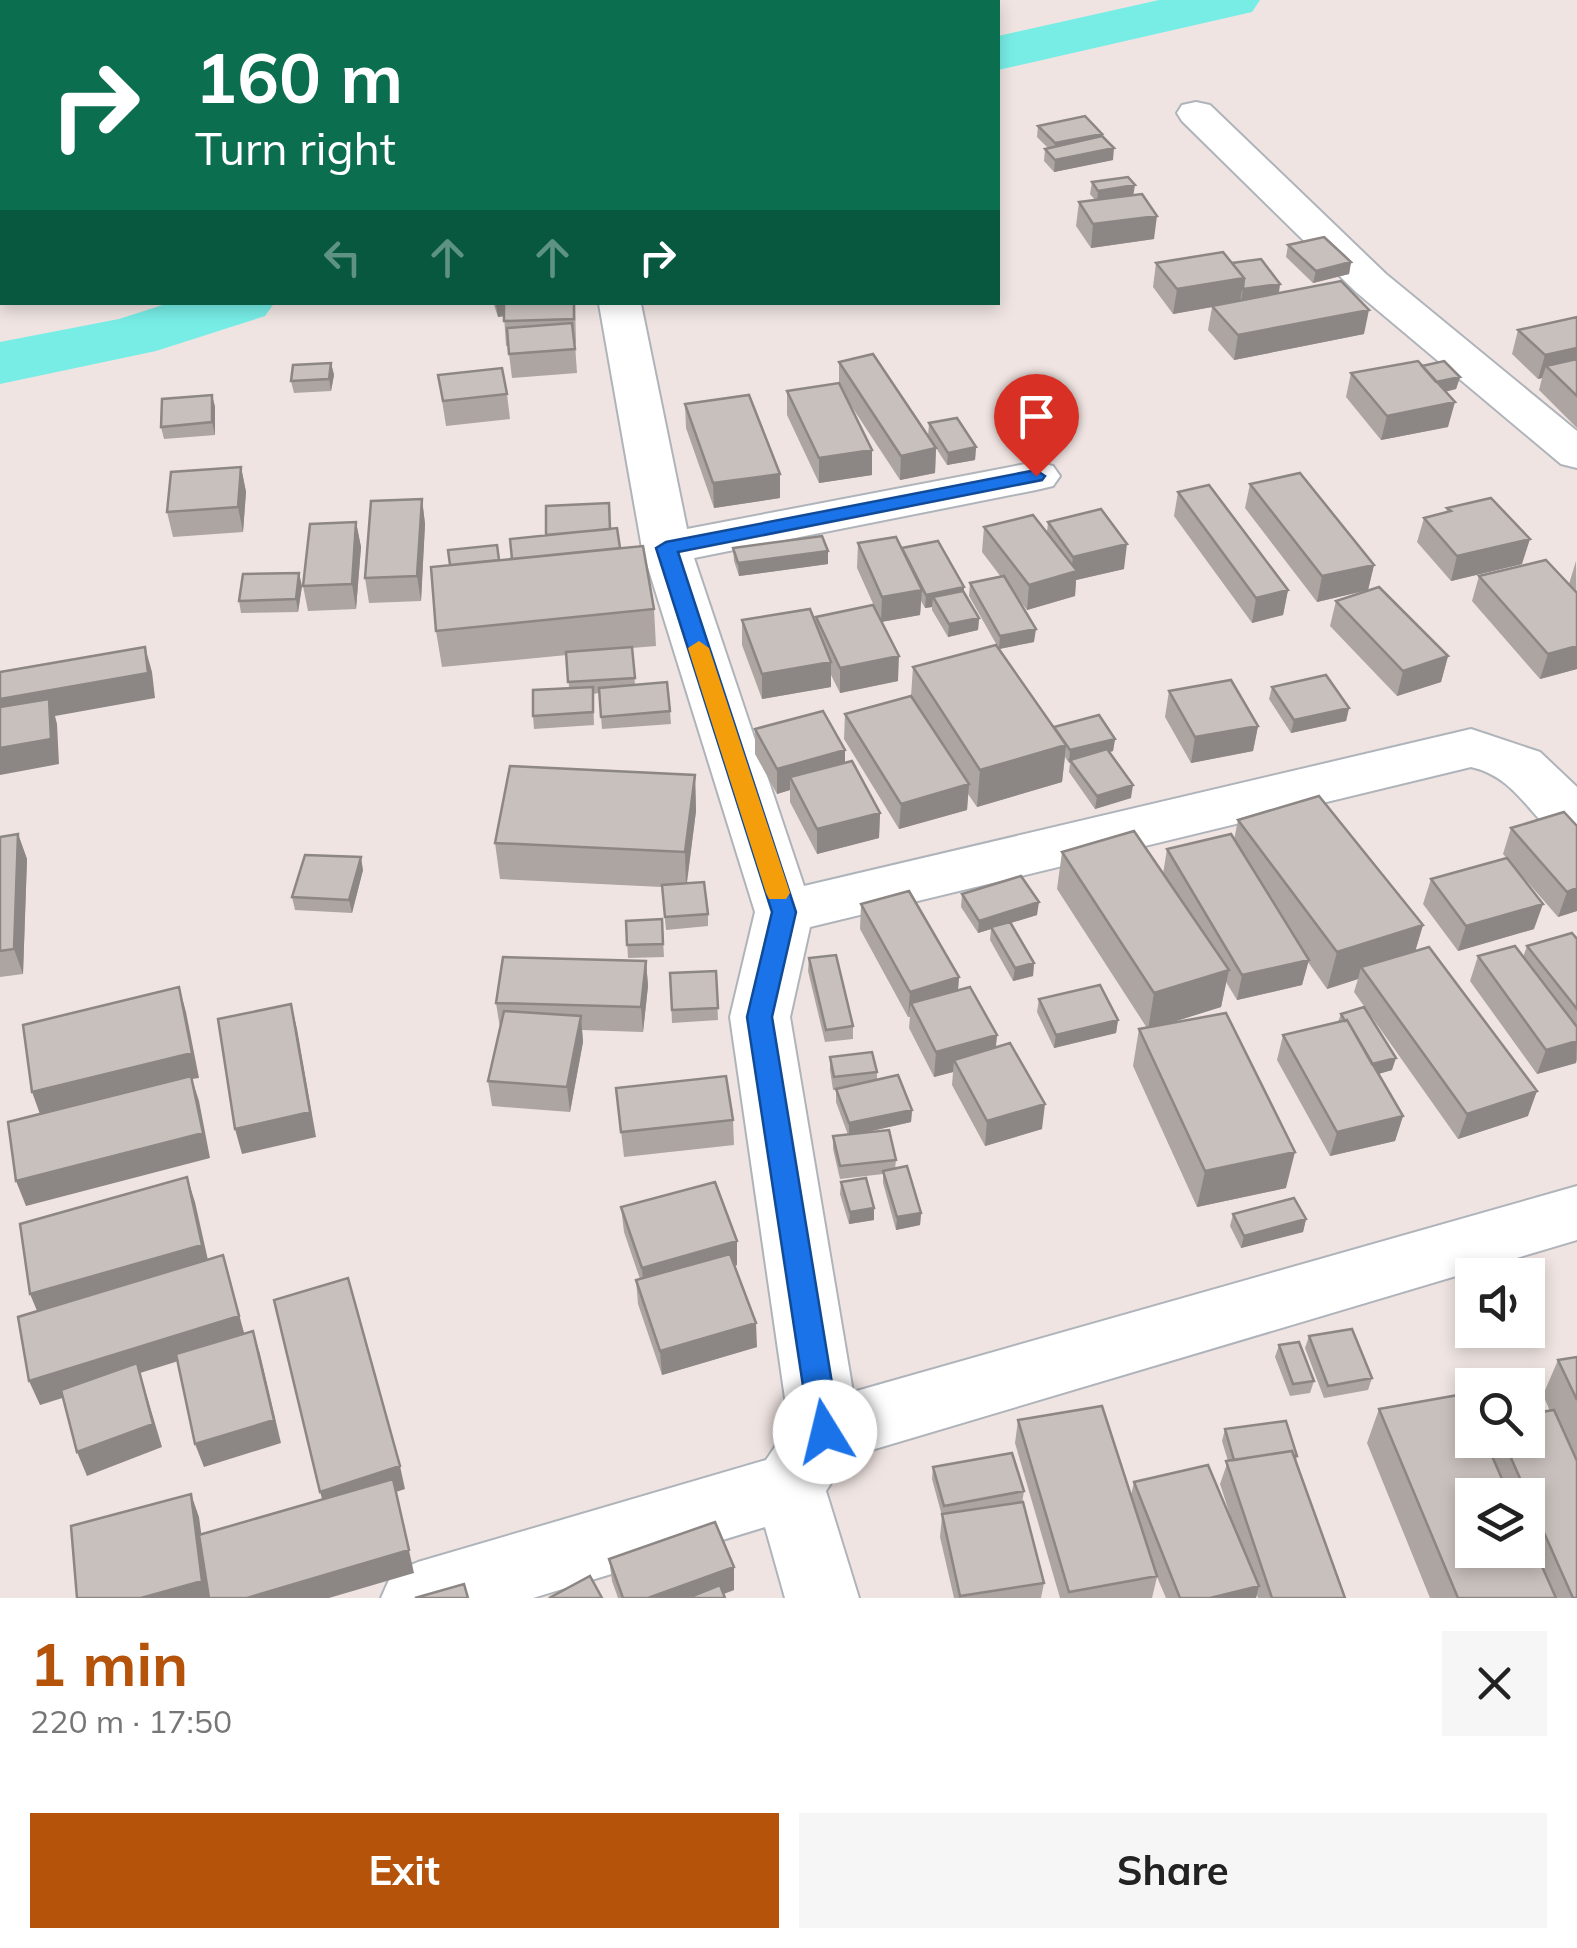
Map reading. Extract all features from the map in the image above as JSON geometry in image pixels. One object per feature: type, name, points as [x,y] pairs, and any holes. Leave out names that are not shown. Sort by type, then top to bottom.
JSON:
[{"type":"street","points":[[1196,113],[1371,283],[1577,454]]},
{"type":"street","points":[[620,305],[666,548],[784,912],[760,1017],[822,1598]]},
{"type":"street","points":[[666,548],[1036,476]]},
{"type":"street","points":[[784,912],[1471,748],[1505,754],[1534,771],[1577,825]]},
{"type":"street","points":[[418,1598],[807,1459],[1577,1212]]},
{"type":"building","points":[[1085,116],[1102,134],[1055,143],[1038,126]]},
{"type":"building","points":[[1102,136],[1114,148],[1055,160],[1045,149]]},
{"type":"building","points":[[1128,177],[1135,185],[1098,191],[1092,182]]},
{"type":"building","points":[[1142,194],[1157,216],[1093,224],[1079,202]]},
{"type":"building","points":[[1324,237],[1351,262],[1316,271],[1288,245]]},
{"type":"building","points":[[1223,252],[1244,278],[1177,289],[1156,263]]},
{"type":"building","points":[[1261,259],[1280,284],[1243,289],[1244,278],[1232,263]]},
{"type":"building","points":[[1341,281],[1369,310],[1238,335],[1212,306]]},
{"type":"building","points":[[504,305],[574,305],[574,319],[504,321]]},
{"type":"building","points":[[1577,317],[1577,348],[1545,355],[1518,330]]},
{"type":"building","points":[[572,323],[575,349],[509,354],[507,328]]},
{"type":"building","points":[[873,354],[936,448],[901,456],[839,362]]},
{"type":"building","points":[[1577,359],[1577,396],[1546,366]]},
{"type":"building","points":[[1418,361],[1455,402],[1387,416],[1351,373]]},
{"type":"building","points":[[1444,361],[1460,377],[1436,382],[1422,366]]},
{"type":"building","points":[[331,363],[329,379],[291,381],[293,365]]},
{"type":"building","points":[[502,368],[507,394],[443,401],[438,375]]},
{"type":"building","points":[[839,383],[872,450],[819,458],[787,391]]},
{"type":"building","points":[[212,395],[212,422],[161,427],[162,399]]},
{"type":"building","points":[[749,395],[780,474],[713,483],[685,404]]},
{"type":"building","points":[[957,418],[976,447],[948,453],[929,423]]},
{"type":"building","points":[[241,467],[238,507],[167,512],[171,472]]},
{"type":"building","points":[[1300,473],[1374,565],[1322,576],[1250,484]]},
{"type":"building","points":[[1209,485],[1288,590],[1256,598],[1178,492]]},
{"type":"building","points":[[1491,498],[1530,539],[1457,556],[1424,518],[1451,511],[1447,508]]},
{"type":"building","points":[[422,499],[417,576],[365,578],[371,501]]},
{"type":"building","points":[[609,503],[610,529],[546,535],[546,506]]},
{"type":"building","points":[[1101,509],[1127,544],[1073,557],[1048,522]]},
{"type":"building","points":[[1033,515],[1077,571],[1029,585],[984,527]]},
{"type":"building","points":[[356,522],[352,584],[303,586],[310,524]]},
{"type":"building","points":[[617,528],[620,548],[512,559],[510,539]]},
{"type":"building","points":[[822,536],[828,551],[738,563],[733,548]]},
{"type":"building","points":[[896,537],[922,590],[882,597],[858,543]]},
{"type":"building","points":[[938,541],[964,587],[926,595],[902,548]]},
{"type":"building","points":[[497,545],[499,560],[450,565],[448,550]]},
{"type":"building","points":[[643,546],[654,609],[436,631],[431,567]]},
{"type":"building","points":[[1546,560],[1577,593],[1577,646],[1548,654],[1479,576]]},
{"type":"building","points":[[299,573],[296,599],[239,601],[243,574]]},
{"type":"building","points":[[1004,576],[1036,629],[1000,636],[970,583]]},
{"type":"building","points":[[1379,587],[1448,656],[1403,671],[1336,601]]},
{"type":"building","points":[[963,591],[979,618],[949,624],[933,597]]},
{"type":"building","points":[[873,605],[899,656],[840,668],[816,617]]},
{"type":"building","points":[[810,609],[831,662],[762,674],[742,620]]},
{"type":"building","points":[[996,645],[1066,745],[980,770],[913,667]]},
{"type":"building","points":[[145,647],[148,673],[0,699],[0,672]]},
{"type":"building","points":[[632,647],[635,678],[568,682],[566,652]]},
{"type":"building","points":[[1326,675],[1349,708],[1294,720],[1272,687]]},
{"type":"building","points":[[1231,680],[1258,726],[1195,737],[1169,691]]},
{"type":"building","points":[[667,682],[670,711],[601,717],[599,688]]},
{"type":"building","points":[[593,687],[593,712],[533,716],[533,690]]},
{"type":"building","points":[[911,696],[969,784],[901,804],[845,714]]},
{"type":"building","points":[[49,699],[51,739],[0,748],[0,707]]},
{"type":"building","points":[[823,711],[845,750],[777,769],[755,729]]},
{"type":"building","points":[[1099,715],[1115,739],[1070,750],[1054,727]]},
{"type":"building","points":[[1107,749],[1133,785],[1097,796],[1070,760]]},
{"type":"building","points":[[852,761],[880,813],[817,829],[790,777]]},
{"type":"building","points":[[510,766],[695,775],[685,852],[495,843]]},
{"type":"building","points":[[1319,796],[1423,925],[1337,952],[1238,820]]},
{"type":"building","points":[[1564,812],[1577,826],[1577,888],[1567,892],[1511,828]]},
{"type":"building","points":[[1134,831],[1229,970],[1154,993],[1062,852]]},
{"type":"building","points":[[18,834],[14,949],[0,951],[0,837]]},
{"type":"building","points":[[1231,834],[1309,960],[1242,975],[1167,849]]},
{"type":"building","points":[[305,855],[361,857],[349,900],[292,897]]},
{"type":"building","points":[[1507,858],[1543,904],[1466,926],[1431,879]]},
{"type":"building","points":[[1021,876],[1039,902],[979,921],[962,894]]},
{"type":"building","points":[[704,882],[708,914],[665,917],[662,885]]},
{"type":"building","points":[[909,891],[959,977],[910,992],[861,904]]},
{"type":"building","points":[[662,919],[663,944],[627,945],[626,921]]},
{"type":"building","points":[[1010,922],[1034,963],[1015,968],[991,927]]},
{"type":"building","points":[[1572,933],[1577,939],[1577,1009],[1527,946]]},
{"type":"building","points":[[1515,946],[1577,1027],[1577,1041],[1546,1050],[1478,956]]},
{"type":"building","points":[[1429,947],[1537,1091],[1467,1114],[1361,967]]},
{"type":"building","points":[[836,955],[853,1026],[826,1030],[809,958]]},
{"type":"building","points":[[503,957],[646,961],[641,1007],[496,1003]]},
{"type":"building","points":[[716,971],[718,1008],[672,1010],[670,973]]},
{"type":"building","points":[[1100,985],[1118,1020],[1056,1035],[1039,999]]},
{"type":"building","points":[[179,987],[192,1053],[32,1092],[23,1025]]},
{"type":"building","points":[[970,987],[997,1035],[936,1052],[911,1003]]},
{"type":"building","points":[[291,1004],[310,1112],[235,1129],[218,1019]]},
{"type":"building","points":[[1364,1007],[1396,1058],[1372,1064],[1341,1014]]},
{"type":"building","points":[[504,1011],[581,1016],[567,1087],[488,1081]]},
{"type":"building","points":[[1226,1013],[1295,1152],[1205,1171],[1139,1029]]},
{"type":"building","points":[[1347,1020],[1403,1116],[1337,1132],[1283,1035]]},
{"type":"building","points":[[1010,1043],[1045,1104],[987,1121],[954,1060]]},
{"type":"building","points":[[872,1052],[877,1072],[834,1077],[830,1057]]},
{"type":"building","points":[[898,1075],[912,1110],[849,1123],[836,1089]]},
{"type":"building","points":[[191,1076],[203,1133],[16,1181],[8,1122]]},
{"type":"building","points":[[726,1076],[733,1120],[621,1132],[616,1088]]},
{"type":"building","points":[[889,1130],[896,1160],[840,1166],[833,1136]]},
{"type":"building","points":[[907,1166],[921,1213],[897,1217],[883,1171]]},
{"type":"building","points":[[187,1177],[202,1245],[30,1294],[20,1224]]},
{"type":"building","points":[[866,1178],[874,1208],[850,1212],[841,1182]]},
{"type":"building","points":[[715,1182],[737,1241],[642,1268],[621,1207]]},
{"type":"building","points":[[1294,1198],[1306,1219],[1244,1236],[1233,1214]]},
{"type":"building","points":[[730,1254],[756,1323],[660,1351],[636,1280]]},
{"type":"building","points":[[223,1255],[239,1316],[29,1381],[18,1317]]},
{"type":"building","points":[[348,1278],[400,1466],[320,1492],[274,1300]]},
{"type":"building","points":[[1352,1329],[1372,1378],[1328,1386],[1309,1336]]},
{"type":"building","points":[[253,1331],[274,1420],[195,1444],[176,1354]]},
{"type":"building","points":[[1299,1342],[1314,1381],[1293,1384],[1279,1345]]},
{"type":"building","points":[[1577,1357],[1577,1400],[1558,1360]]},
{"type":"building","points":[[137,1363],[153,1424],[77,1452],[61,1390]]},
{"type":"building","points":[[1455,1396],[1455,1458],[1493,1458],[1502,1478],[1455,1478],[1455,1568],[1543,1568],[1556,1598],[1458,1598],[1379,1409]]},
{"type":"building","points":[[1102,1406],[1157,1576],[1069,1592],[1018,1420]]},
{"type":"building","points":[[1554,1410],[1577,1461],[1577,1598],[1573,1598],[1545,1535],[1545,1478],[1520,1478],[1511,1458],[1545,1458],[1545,1411]]},
{"type":"building","points":[[1286,1421],[1297,1456],[1292,1451],[1234,1460],[1225,1429]]},
{"type":"building","points":[[1292,1451],[1345,1598],[1272,1598],[1226,1461]]},
{"type":"building","points":[[1012,1453],[1024,1491],[944,1506],[933,1467]]},
{"type":"building","points":[[1208,1465],[1259,1586],[1210,1598],[1180,1598],[1134,1482]]},
{"type":"building","points":[[393,1479],[409,1550],[247,1598],[209,1598],[199,1535]]},
{"type":"building","points":[[191,1494],[202,1581],[141,1598],[77,1598],[71,1526]]},
{"type":"building","points":[[1023,1502],[1044,1583],[960,1596],[942,1514]]},
{"type":"building","points":[[715,1522],[734,1567],[648,1598],[623,1598],[609,1559]]},
{"type":"building","points":[[590,1576],[602,1598],[549,1598]]},
{"type":"building","points":[[464,1584],[468,1598],[415,1598]]},
{"type":"building","points":[[720,1585],[725,1598],[688,1598]]},
{"type":"waterway","points":[[1000,53],[1233,0]]},
{"type":"waterway","points":[[0,363],[132,337],[233,305]]},
{"type":"slow traffic","points":[[699,648],[778,893]]},
{"type":"route","points":[[825,1432],[760,1017],[784,912],[666,548],[1036,476]]}]
